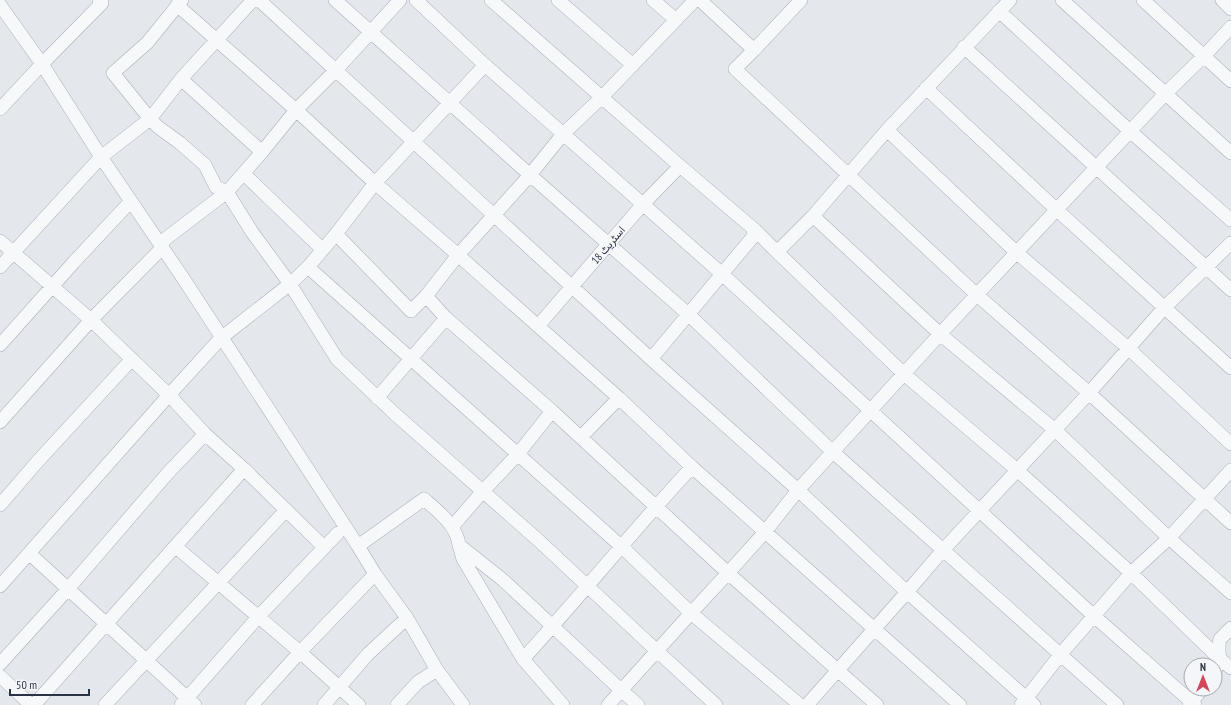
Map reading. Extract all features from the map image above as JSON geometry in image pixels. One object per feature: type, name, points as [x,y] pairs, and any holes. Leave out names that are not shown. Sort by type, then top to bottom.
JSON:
[{"type":"street","points":[[0,267],[101,157],[150,119],[181,79],[252,0]]},
{"type":"street","points":[[258,0],[651,359],[798,490],[1027,703],[1060,655],[1131,573],[1169,538],[1231,470]]},
{"type":"street","points":[[335,0],[370,33],[688,314],[833,452],[1117,705]]},
{"type":"street","points":[[0,422],[91,320],[161,245],[227,192],[244,174],[296,110],[336,70],[400,0]]},
{"type":"street","points":[[416,0],[485,65],[722,274],[979,511],[1192,704]]},
{"type":"street","points":[[491,0],[680,166],[756,230],[904,374],[1018,470],[1131,573],[1210,657]]},
{"type":"street","points":[[558,0],[633,65]]},
{"type":"street","points":[[653,0],[676,20]]},
{"type":"street","points":[[336,234],[411,311],[426,296],[458,255],[530,175],[563,134],[602,97],[695,0]]},
{"type":"street","points":[[700,0],[754,50]]},
{"type":"street","points":[[801,0],[735,69],[977,295],[1089,393],[1231,523]]},
{"type":"street","points":[[777,252],[813,216],[847,174],[887,130],[1010,0]]},
{"type":"street","points":[[1062,0],[1231,153]]},
{"type":"street","points":[[1143,0],[1231,81]]},
{"type":"street","points":[[1222,0],[1231,8]]},
{"type":"street","points":[[0,109],[102,1]]},
{"type":"street","points":[[716,705],[537,539],[395,414],[337,359],[290,284],[252,232],[227,192],[216,187],[205,165],[150,119],[113,73],[147,42],[180,3],[216,39],[296,110],[375,184],[458,255],[619,398],[692,467],[960,705]]},
{"type":"street","points":[[0,6],[42,64],[101,157],[161,245],[375,574],[407,618],[436,670],[463,705]]},
{"type":"street","points":[[999,12],[1130,132],[1231,220]]},
{"type":"street","points":[[608,705],[765,532],[798,490],[940,334],[1165,94],[1231,27]]},
{"type":"street","points":[[964,47],[1231,290]]},
{"type":"street","points":[[0,586],[221,338],[290,284],[308,267],[375,184],[485,65]]},
{"type":"street","points":[[181,79],[262,152]]},
{"type":"street","points":[[926,88],[1057,210],[1231,368]]},
{"type":"street","points":[[887,130],[1017,252],[1128,348],[1231,444]]},
{"type":"street","name":"اسٹریٹ 18","points":[[538,326],[643,204],[680,166]]},
{"type":"street","points":[[244,174],[322,249]]},
{"type":"street","points":[[0,345],[52,286],[131,201]]},
{"type":"street","points":[[813,216],[940,334],[1054,430],[1169,538],[1231,592]]},
{"type":"street","points":[[651,359],[752,238],[756,230]]},
{"type":"street","points":[[0,241],[91,320],[169,395],[205,434],[244,469],[324,547]]},
{"type":"street","points":[[807,705],[908,592],[943,550],[1089,393],[1164,308],[1231,242]]},
{"type":"street","points":[[308,267],[622,547],[691,613],[800,705]]},
{"type":"street","points":[[426,296],[446,318],[581,437],[728,573],[877,705]]},
{"type":"street","points":[[378,398],[446,318]]},
{"type":"street","points":[[0,505],[38,461],[132,359]]},
{"type":"street","points":[[581,437],[619,398]]},
{"type":"street","points":[[452,527],[518,454],[552,411]]},
{"type":"street","points":[[0,664],[68,589],[167,474],[205,434]]},
{"type":"street","points":[[523,659],[622,547],[656,506],[692,467]]},
{"type":"street","points":[[0,676],[33,705],[176,547],[244,469]]},
{"type":"street","points":[[358,546],[424,499],[437,509],[459,538],[459,545],[463,559],[523,659],[563,705]]},
{"type":"street","points":[[105,705],[286,510]]},
{"type":"street","points":[[30,554],[146,661],[188,703],[258,617],[338,532]]},
{"type":"street","points":[[459,545],[503,580],[638,705]]},
{"type":"street","points":[[176,547],[300,652],[359,705]]},
{"type":"street","points":[[252,705],[300,652],[375,574]]},
{"type":"street","points":[[324,705],[368,654],[407,618]]},
{"type":"street","points":[[1219,657],[1220,640],[1231,628]]},
{"type":"street","points":[[398,705],[418,682],[436,670]]}]
